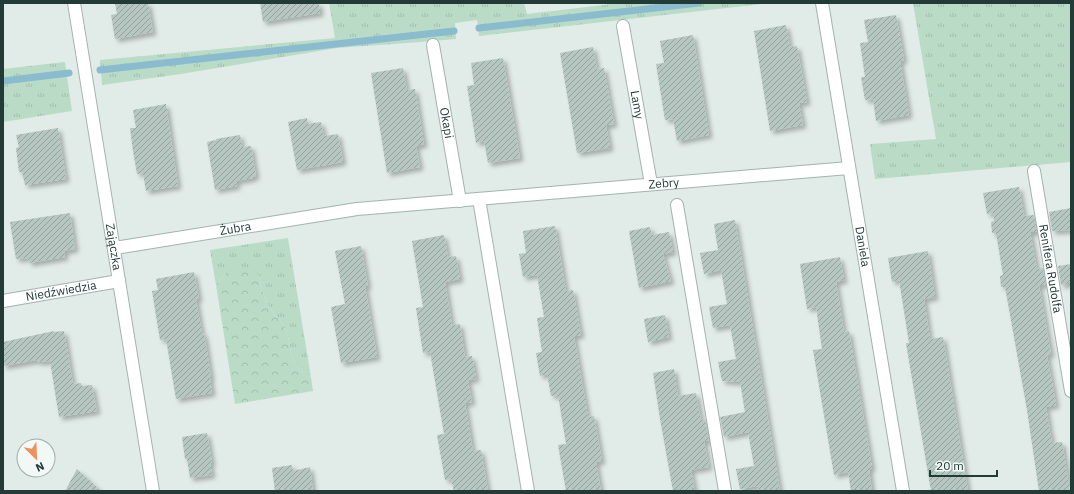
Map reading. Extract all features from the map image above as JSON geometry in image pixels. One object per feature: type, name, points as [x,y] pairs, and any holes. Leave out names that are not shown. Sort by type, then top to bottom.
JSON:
[{"type":"street","name":"Zajączka","points":[[74,3],[153,491]]},
{"type":"street","name":"Daniela","points":[[822,3],[903,491]]},
{"type":"street","name":"Lamy","points":[[624,26],[651,184]]},
{"type":"street","name":"Okapi","points":[[433,44],[460,201]]},
{"type":"street","name":"Zebry","points":[[357,209],[849,168]]},
{"type":"street","name":"Renifera Rudolfa","points":[[1034,171],[1071,391]]},
{"type":"street","points":[[479,199],[528,491]]},
{"type":"street","points":[[677,204],[725,491]]},
{"type":"street","name":"Żubra","points":[[114,248],[357,209]]},
{"type":"street","name":"Niedźwiedzia","points":[[3,301],[119,281]]},
{"type":"green space","points":[[329,3],[524,3],[527,14],[620,3],[770,3],[479,36],[477,20],[455,23],[456,39],[337,48],[181,74],[102,85],[100,60],[335,38]]},
{"type":"green space","points":[[913,3],[1071,3],[1071,162],[875,179],[870,144],[936,139]]},
{"type":"green space","points":[[65,62],[72,111],[3,122],[3,69]]},
{"type":"green space","points":[[288,238],[311,377],[303,372],[294,362],[285,328],[266,301],[259,275],[225,274],[216,285],[210,250]]},
{"type":"green space","points":[[235,268],[247,268],[259,275],[266,301],[285,328],[294,362],[303,372],[311,377],[313,391],[235,404],[216,285],[225,274]]},
{"type":"building","points":[[115,3],[148,3],[153,32],[115,39],[111,15],[117,14]]},
{"type":"building","points":[[260,3],[319,3],[320,13],[263,22]]},
{"type":"building","points":[[896,15],[904,60],[900,61],[909,115],[876,121],[873,99],[865,100],[861,77],[865,77],[860,43],[868,42],[864,20]]},
{"type":"building","points":[[786,25],[790,47],[797,46],[807,102],[799,103],[803,125],[770,131],[754,31]]},
{"type":"building","points":[[693,35],[709,135],[677,141],[673,119],[665,120],[656,64],[664,63],[660,41]]},
{"type":"building","points":[[593,47],[597,69],[604,68],[614,124],[606,125],[610,148],[577,153],[560,53]]},
{"type":"building","points":[[503,58],[520,158],[488,163],[484,141],[476,143],[467,86],[474,85],[471,63]]},
{"type":"building","points":[[403,68],[407,90],[415,89],[424,144],[416,146],[420,167],[387,173],[371,73]]},
{"type":"building","points":[[166,104],[178,186],[146,191],[143,173],[137,174],[133,151],[130,128],[136,128],[133,110]]},
{"type":"building","points":[[307,118],[308,124],[321,122],[324,136],[338,134],[343,162],[297,170],[288,122]]},
{"type":"building","points":[[58,128],[66,179],[25,185],[22,172],[19,172],[16,148],[19,147],[16,135]]},
{"type":"building","points":[[240,135],[242,147],[251,146],[256,176],[252,177],[253,178],[236,181],[237,186],[215,190],[207,142]]},
{"type":"building","points":[[1019,187],[1024,216],[1034,215],[1037,232],[1030,232],[1037,269],[1043,268],[1046,285],[1039,285],[1051,354],[1047,355],[1056,405],[1046,407],[1052,443],[1062,442],[1070,491],[1039,491],[1027,410],[1005,287],[1001,287],[1000,276],[1003,275],[996,233],[992,233],[991,222],[994,221],[993,213],[987,214],[983,193]]},
{"type":"building","points":[[1071,208],[1071,230],[1052,231],[1049,212]]},
{"type":"building","points":[[70,213],[75,249],[64,251],[65,257],[29,263],[28,258],[16,259],[10,222]]},
{"type":"building","points":[[735,220],[780,491],[759,491],[758,486],[740,489],[736,469],[754,466],[748,432],[724,437],[720,417],[745,412],[740,382],[722,381],[718,362],[736,359],[730,325],[713,328],[709,307],[727,304],[721,270],[704,274],[700,253],[718,250],[714,224]]},
{"type":"building","points":[[555,226],[566,291],[573,290],[581,335],[574,336],[588,417],[594,416],[602,461],[596,462],[601,491],[566,491],[558,445],[566,444],[558,395],[551,396],[547,374],[540,376],[536,353],[542,352],[537,318],[544,317],[537,275],[523,277],[519,254],[526,253],[523,231]]},
{"type":"building","points":[[650,227],[652,235],[669,232],[673,252],[663,254],[671,281],[639,288],[629,231]]},
{"type":"building","points":[[444,235],[448,257],[456,256],[460,279],[445,282],[452,325],[460,324],[465,357],[472,356],[476,379],[468,380],[472,402],[465,403],[473,451],[481,450],[488,491],[454,491],[451,479],[445,480],[437,435],[444,434],[430,352],[423,353],[416,308],[423,307],[412,241]]},
{"type":"building","points":[[361,246],[368,286],[365,286],[377,357],[341,363],[331,307],[345,304],[335,251]]},
{"type":"building","points":[[928,251],[935,297],[924,299],[930,339],[943,337],[968,491],[931,491],[906,343],[909,343],[899,280],[892,282],[888,258]]},
{"type":"building","points":[[840,257],[844,280],[836,282],[844,332],[849,331],[872,468],[869,469],[872,491],[851,491],[848,472],[834,475],[813,350],[822,349],[816,307],[807,309],[800,264]]},
{"type":"building","points":[[1071,264],[1071,282],[1061,285],[1058,266]]},
{"type":"building","points":[[194,272],[199,298],[196,299],[202,334],[204,333],[212,393],[176,399],[166,339],[160,340],[152,291],[158,290],[156,279]]},
{"type":"building","points":[[665,315],[669,337],[648,342],[644,319]]},
{"type":"building","points":[[54,331],[64,331],[73,384],[81,383],[82,386],[92,385],[97,411],[59,417],[50,361],[38,362],[37,360],[3,366],[3,342]]},
{"type":"building","points":[[674,369],[678,396],[696,393],[701,420],[705,419],[709,440],[704,441],[709,467],[691,470],[695,491],[673,491],[660,419],[653,373]]},
{"type":"building","points":[[207,433],[212,463],[210,463],[212,475],[190,478],[187,459],[185,459],[182,437]]},
{"type":"building","points":[[292,465],[293,471],[310,467],[313,491],[275,491],[272,468]]},
{"type":"building","points":[[77,469],[101,491],[65,491]]},
{"type":"waterway","points":[[479,28],[699,3]]},
{"type":"waterway","points":[[100,70],[454,31]]},
{"type":"waterway","points":[[3,81],[69,73]]}]
